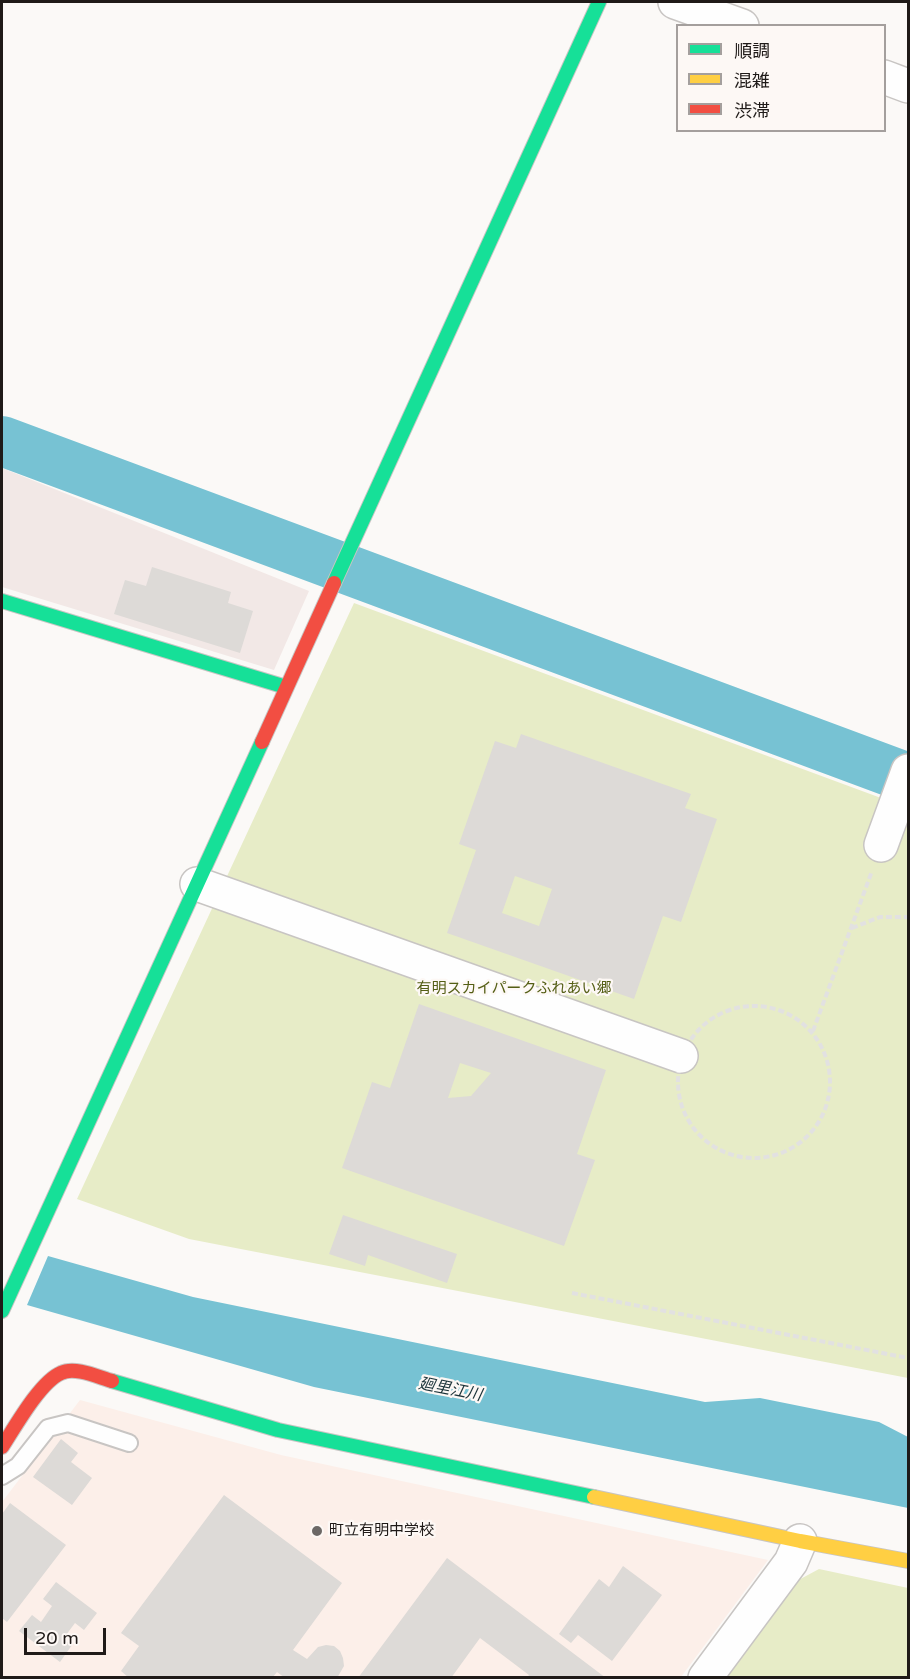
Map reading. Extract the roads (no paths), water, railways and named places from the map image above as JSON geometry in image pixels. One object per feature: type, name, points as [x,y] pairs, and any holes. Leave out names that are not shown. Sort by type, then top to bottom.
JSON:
[{"type":"street","points":[[2,1311],[599,2]]},
{"type":"street","points":[[675,2],[736,24]]},
{"type":"street","points":[[886,77],[909,86]]},
{"type":"street","points":[[2,601],[286,687]]},
{"type":"street","points":[[881,845],[904,783]]},
{"type":"street","points":[[197,884],[681,1056]]},
{"type":"street","points":[[2,1447],[44,1384],[62,1372],[81,1372],[278,1430],[800,1541],[909,1561]]},
{"type":"street","points":[[705,1677],[791,1562],[800,1541]]},
{"type":"lane","points":[[2,1476],[18,1466],[48,1428],[68,1423],[129,1443]]},
{"type":"water","name":"廻里江川","points":[[48,1256],[193,1297],[705,1402],[760,1398],[879,1422],[908,1437],[908,1508],[314,1387],[27,1305]]},
{"type":"waterway","points":[[2,441],[908,778]]},
{"type":"place","name":"町立有明中学校","points":[[317,1531]]},
{"type":"park label","name":"有明スカイパークふれあい郷","points":[[514,989]]}]
